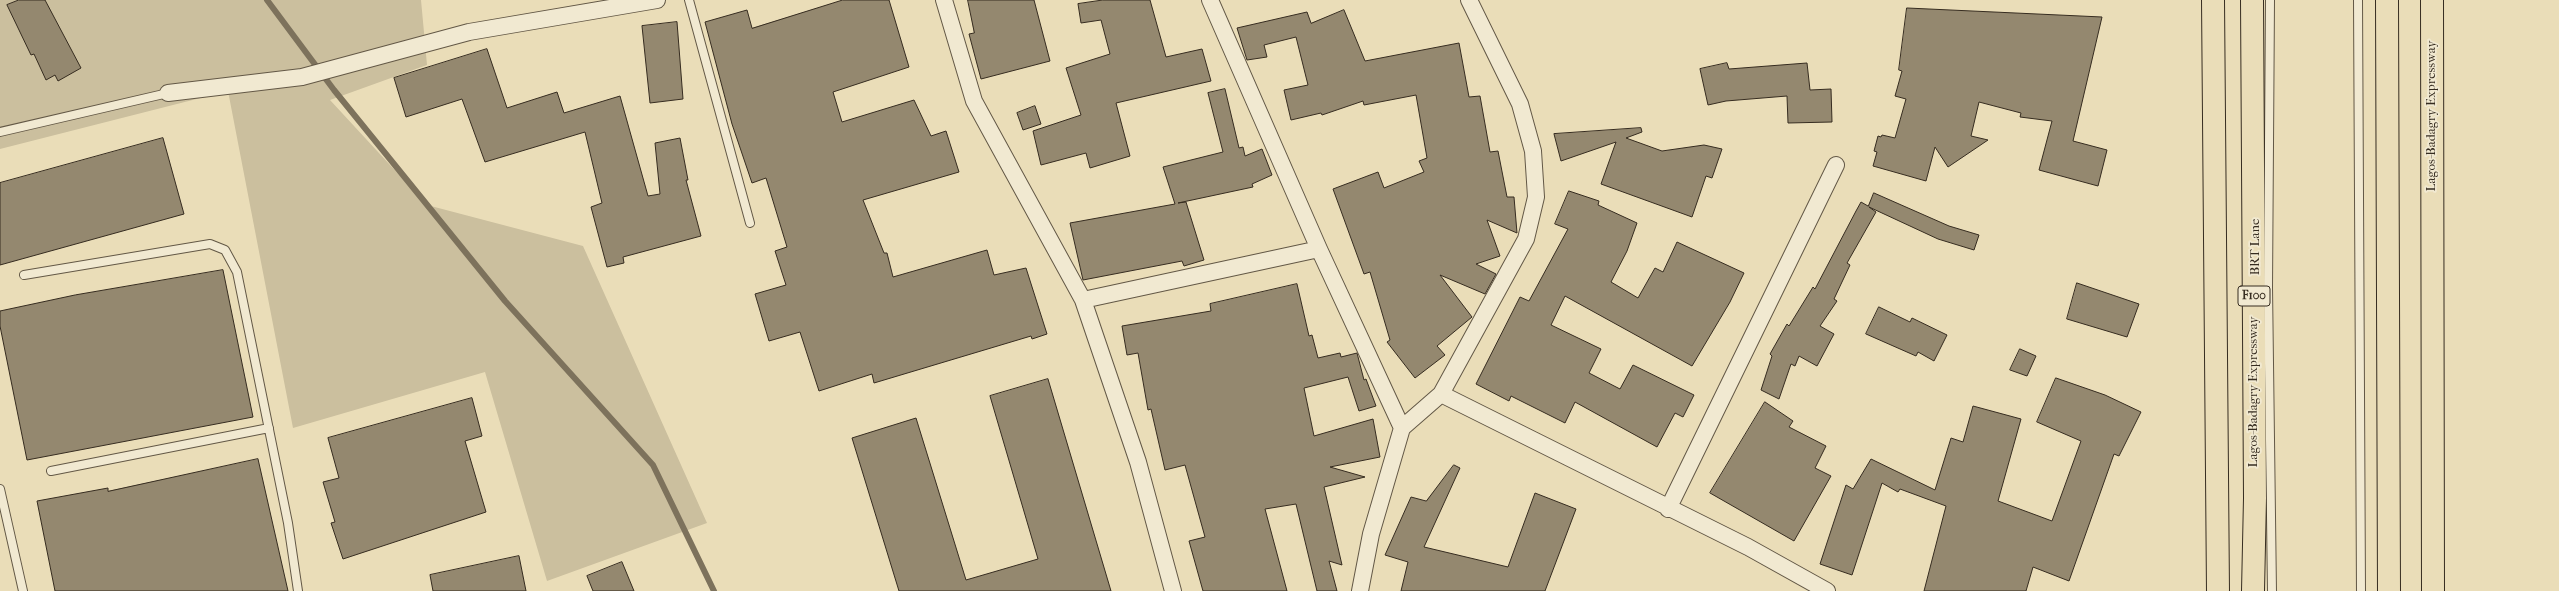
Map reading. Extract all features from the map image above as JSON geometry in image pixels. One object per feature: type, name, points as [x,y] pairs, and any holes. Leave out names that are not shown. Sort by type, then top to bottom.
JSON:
[{"type":"main road","points":[[2213,0],[2218,591]]},
{"type":"main road","name":"Lagos-Badagry Expressway","points":[[2252,0],[2255,490],[2253,591]]},
{"type":"main road","points":[[2387,0],[2389,591]]},
{"type":"main road","name":"Lagos-Badagry Expressway","points":[[2432,0],[2433,591]]},
{"type":"street","points":[[168,93],[302,77],[469,32],[657,0]]},
{"type":"street","points":[[944,0],[974,101],[1083,300],[1138,462],[1173,591]]},
{"type":"street","points":[[1210,0],[1318,249],[1402,428]]},
{"type":"street","points":[[1360,591],[1371,534],[1402,428],[1441,394],[1526,239],[1536,197],[1533,152],[1520,104],[1468,0]]},
{"type":"street","points":[[1668,509],[1836,165]]},
{"type":"street","points":[[1083,300],[1318,249]]},
{"type":"street","points":[[1441,394],[1668,509],[1748,547],[1827,591]]},
{"type":"lane","points":[[689,0],[750,223]]},
{"type":"lane","name":"BRT Lane","points":[[2270,0],[2268,287],[2272,591]]},
{"type":"lane","points":[[2358,0],[2361,591]]},
{"type":"lane","points":[[0,132],[168,93]]},
{"type":"lane","points":[[24,275],[210,244],[220,246],[225,250],[237,272],[288,523],[298,591]]},
{"type":"lane","points":[[51,471],[269,428]]},
{"type":"lane","points":[[0,489],[23,591]]},
{"type":"shaded area","points":[[0,0],[421,0],[427,65],[330,100],[427,205],[583,246],[707,523],[547,581],[485,372],[293,428],[228,91],[0,149]]},
{"type":"building","points":[[19,0],[45,0],[81,68],[58,81],[55,75],[46,80],[34,54],[31,55],[7,5]]},
{"type":"building","points":[[843,0],[889,0],[909,67],[833,92],[842,122],[914,100],[931,136],[946,131],[959,172],[863,200],[884,253],[887,253],[893,277],[987,250],[994,275],[1026,268],[1047,334],[1032,339],[1031,336],[874,383],[872,374],[819,391],[800,332],[769,341],[755,294],[786,285],[775,251],[787,247],[766,178],[752,183],[732,124],[705,22],[747,10],[752,28]]},
{"type":"building","points":[[968,0],[1034,0],[1050,61],[981,79],[969,34],[974,33]]},
{"type":"building","points":[[1103,0],[1150,0],[1166,57],[1202,49],[1211,81],[1116,103],[1130,156],[1090,168],[1086,153],[1041,165],[1033,131],[1081,115],[1066,68],[1110,54],[1101,20],[1081,23],[1078,4]]},
{"type":"building","points":[[1907,8],[2102,17],[2073,141],[2107,150],[2098,186],[2039,170],[2052,121],[2020,117],[2021,113],[1979,102],[1971,136],[1988,140],[1948,167],[1935,147],[1926,181],[1873,166],[1877,152],[1874,151],[1878,136],[1881,137],[1882,135],[1895,138],[1906,99],[1895,96],[1902,71],[1899,70]]},
{"type":"building","points":[[1344,10],[1365,61],[1459,43],[1469,97],[1480,96],[1490,152],[1498,151],[1507,197],[1514,197],[1517,233],[1487,220],[1500,256],[1476,264],[1496,274],[1485,294],[1440,275],[1472,317],[1437,346],[1445,355],[1415,378],[1387,342],[1390,340],[1370,272],[1364,274],[1333,189],[1378,172],[1384,188],[1424,172],[1419,161],[1427,158],[1416,95],[1364,105],[1363,101],[1322,115],[1321,113],[1291,120],[1284,90],[1308,85],[1296,37],[1264,45],[1267,57],[1247,60],[1237,28],[1307,12],[1311,23]]},
{"type":"building","points":[[677,22],[683,99],[650,103],[642,26]]},
{"type":"building","points":[[487,49],[507,108],[557,92],[564,113],[620,96],[648,196],[660,194],[655,143],[680,138],[688,180],[686,180],[701,236],[623,257],[624,263],[607,267],[591,207],[602,203],[585,132],[485,162],[462,99],[406,117],[394,78]]},
{"type":"building","points":[[1727,63],[1729,69],[1807,63],[1810,90],[1831,89],[1832,122],[1788,123],[1787,96],[1726,101],[1708,105],[1700,69]]},
{"type":"building","points":[[1225,89],[1239,148],[1243,147],[1245,156],[1262,149],[1272,175],[1252,184],[1253,187],[1178,203],[1186,202],[1204,260],[1184,266],[1182,261],[1083,280],[1070,223],[1175,204],[1163,167],[1223,152],[1208,93]]},
{"type":"building","points":[[1035,106],[1041,124],[1023,130],[1017,113]]},
{"type":"building","points":[[1641,128],[1642,132],[1626,138],[1662,151],[1704,145],[1722,149],[1712,178],[1706,176],[1692,217],[1601,184],[1616,142],[1561,161],[1554,134]]},
{"type":"building","points":[[163,138],[184,214],[0,265],[0,183]]},
{"type":"building","points":[[1569,191],[1599,201],[1598,205],[1637,223],[1627,251],[1611,282],[1638,298],[1655,268],[1663,272],[1677,242],[1744,273],[1730,302],[1692,366],[1565,296],[1551,325],[1601,349],[1589,373],[1620,389],[1633,365],[1694,395],[1683,417],[1675,413],[1657,447],[1575,402],[1565,423],[1511,396],[1509,401],[1476,384],[1520,297],[1529,301],[1568,229],[1555,224]]},
{"type":"building","points":[[1874,193],[1949,226],[1979,235],[1974,250],[1938,239],[1869,207],[1876,212],[1847,263],[1850,265],[1834,299],[1837,301],[1820,326],[1834,334],[1817,366],[1799,356],[1795,366],[1791,364],[1779,399],[1761,390],[1772,356],[1770,354],[1787,324],[1789,326],[1813,287],[1815,289],[1861,202],[1868,206]]},
{"type":"building","points":[[223,270],[253,417],[27,460],[0,326],[0,311],[75,295]]},
{"type":"building","points":[[2077,283],[2139,304],[2127,337],[2067,319]]},
{"type":"building","points":[[1297,284],[1309,336],[1312,335],[1318,358],[1340,353],[1341,357],[1357,353],[1364,380],[1366,379],[1376,406],[1359,411],[1348,377],[1304,388],[1314,436],[1373,419],[1380,457],[1330,467],[1365,477],[1324,487],[1342,565],[1329,561],[1337,591],[1317,591],[1296,504],[1265,509],[1287,591],[1203,591],[1189,541],[1205,537],[1185,465],[1165,470],[1151,409],[1148,410],[1138,353],[1127,355],[1122,326],[1211,311],[1210,304]]},
{"type":"building","points":[[1879,307],[1910,322],[1912,318],[1947,335],[1934,361],[1918,352],[1916,356],[1866,334]]},
{"type":"building","points":[[2020,349],[2036,356],[2027,376],[2010,370]]},
{"type":"building","points":[[2056,378],[2105,395],[2141,412],[2119,456],[2114,454],[2069,581],[2033,567],[2026,591],[1924,591],[1946,506],[1900,489],[1898,492],[1882,483],[1852,575],[1820,564],[1846,485],[1853,489],[1871,459],[1935,490],[1951,438],[1963,442],[1973,406],[2021,419],[1998,501],[2052,521],[2081,441],[2037,422]]},
{"type":"building","points":[[1048,379],[1111,591],[899,591],[852,438],[916,418],[966,580],[1038,559],[990,396]]},
{"type":"building","points":[[472,398],[482,436],[465,441],[486,512],[343,559],[331,523],[335,522],[323,482],[339,478],[328,438]]},
{"type":"building","points":[[1765,402],[1793,421],[1789,427],[1826,446],[1815,468],[1831,476],[1794,541],[1710,493]]},
{"type":"building","points":[[258,459],[288,591],[55,591],[37,501],[108,488],[108,491]]},
{"type":"building","points":[[1454,465],[1460,468],[1424,547],[1508,567],[1535,493],[1576,509],[1545,591],[1401,591],[1408,562],[1385,555],[1411,497],[1426,501]]},
{"type":"building","points":[[519,556],[526,591],[433,591],[430,575]]},
{"type":"building","points":[[622,562],[634,591],[593,591],[587,576]]},
{"type":"waterway","points":[[267,0],[334,90],[505,301],[653,465],[714,591]]}]
